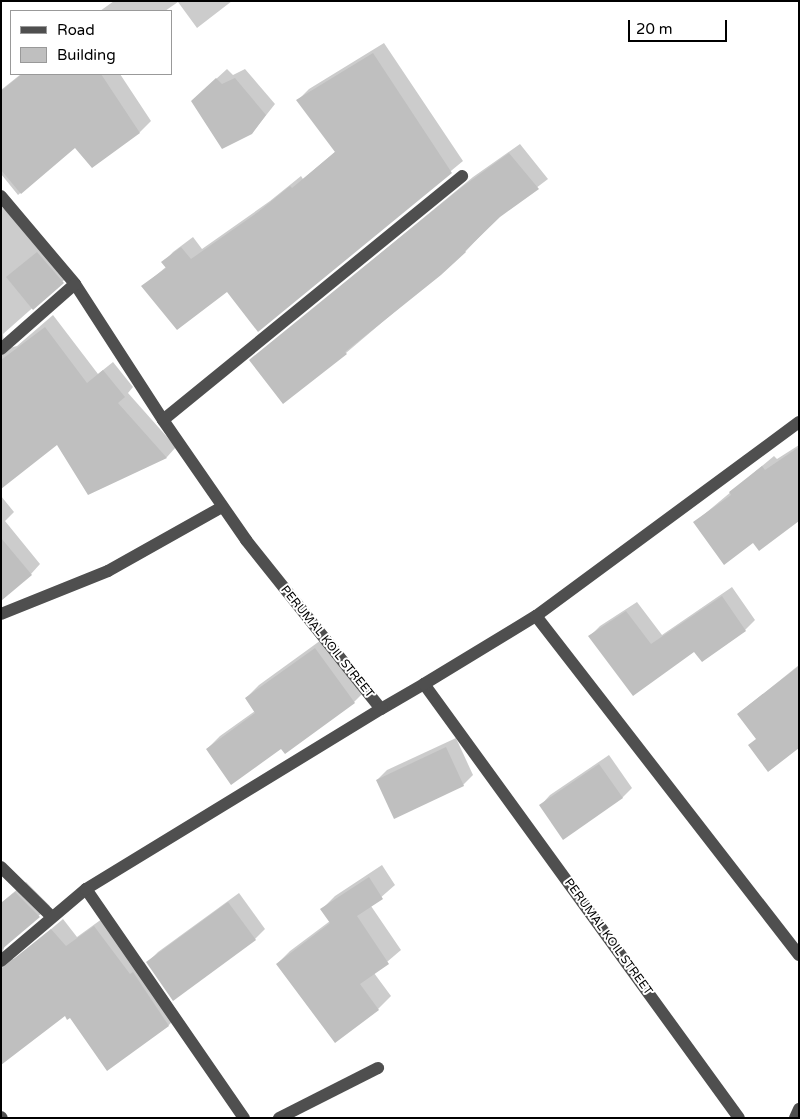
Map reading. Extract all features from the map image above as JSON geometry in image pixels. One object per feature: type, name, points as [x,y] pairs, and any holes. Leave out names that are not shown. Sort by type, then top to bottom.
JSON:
[{"type":"street","points":[[163,420],[462,176]]},
{"type":"street","name":"PERUMAL KOIL STREET","points":[[1,196],[75,284],[222,507],[381,709],[424,684],[739,1118]]},
{"type":"street","points":[[1,349],[75,284]]},
{"type":"street","points":[[424,684],[536,616],[799,422]]},
{"type":"street","points":[[1,614],[108,571],[222,507]]},
{"type":"street","points":[[536,616],[799,955]]},
{"type":"street","points":[[1,961],[86,889],[381,709]]},
{"type":"street","points":[[1,867],[52,917]]},
{"type":"street","points":[[86,889],[244,1118]]},
{"type":"street","points":[[279,1118],[378,1068]]},
{"type":"street","points":[[795,1118],[799,1109]]},
{"type":"building","points":[[373,53],[452,173],[258,332],[227,292],[177,330],[141,286],[166,268],[161,262],[181,247],[191,259],[258,212],[290,186],[292,188],[335,152],[296,100]]},
{"type":"building","points":[[21,75],[102,75],[140,133],[92,168],[75,148],[21,194],[1,170],[1,91]]},
{"type":"building","points":[[216,78],[222,84],[235,78],[266,115],[252,134],[222,149],[191,101]]},
{"type":"building","points":[[509,153],[539,189],[500,217],[441,275],[345,352],[347,354],[283,404],[249,360],[462,187]]},
{"type":"building","points":[[37,252],[64,283],[33,310],[6,277]]},
{"type":"building","points":[[45,327],[87,383],[103,370],[125,397],[118,403],[167,458],[88,495],[57,445],[1,489],[1,360]]},
{"type":"building","points":[[799,447],[799,521],[759,551],[753,543],[724,565],[693,522],[731,495],[729,492],[762,466],[765,470]]},
{"type":"building","points":[[1,538],[32,575],[1,601]]},
{"type":"building","points":[[722,596],[746,631],[702,662],[694,652],[633,696],[588,636],[626,611],[651,644]]},
{"type":"building","points":[[315,648],[355,703],[285,754],[281,749],[231,785],[206,749],[255,713],[245,698]]},
{"type":"building","points":[[799,666],[799,748],[768,772],[748,745],[756,739],[737,714]]},
{"type":"building","points":[[446,747],[464,786],[394,819],[376,780]]},
{"type":"building","points":[[599,764],[623,798],[563,840],[539,805]]},
{"type":"building","points":[[369,877],[383,899],[357,916],[389,964],[360,984],[379,1010],[335,1043],[276,964],[330,923],[320,909]]},
{"type":"building","points":[[15,892],[40,917],[1,950],[1,903]]},
{"type":"building","points":[[228,902],[256,940],[173,1001],[146,962]]},
{"type":"building","points":[[94,926],[130,974],[133,972],[169,1026],[107,1071],[70,1018],[67,1020],[65,1016],[1,1065],[1,969],[51,929],[66,946]]}]
